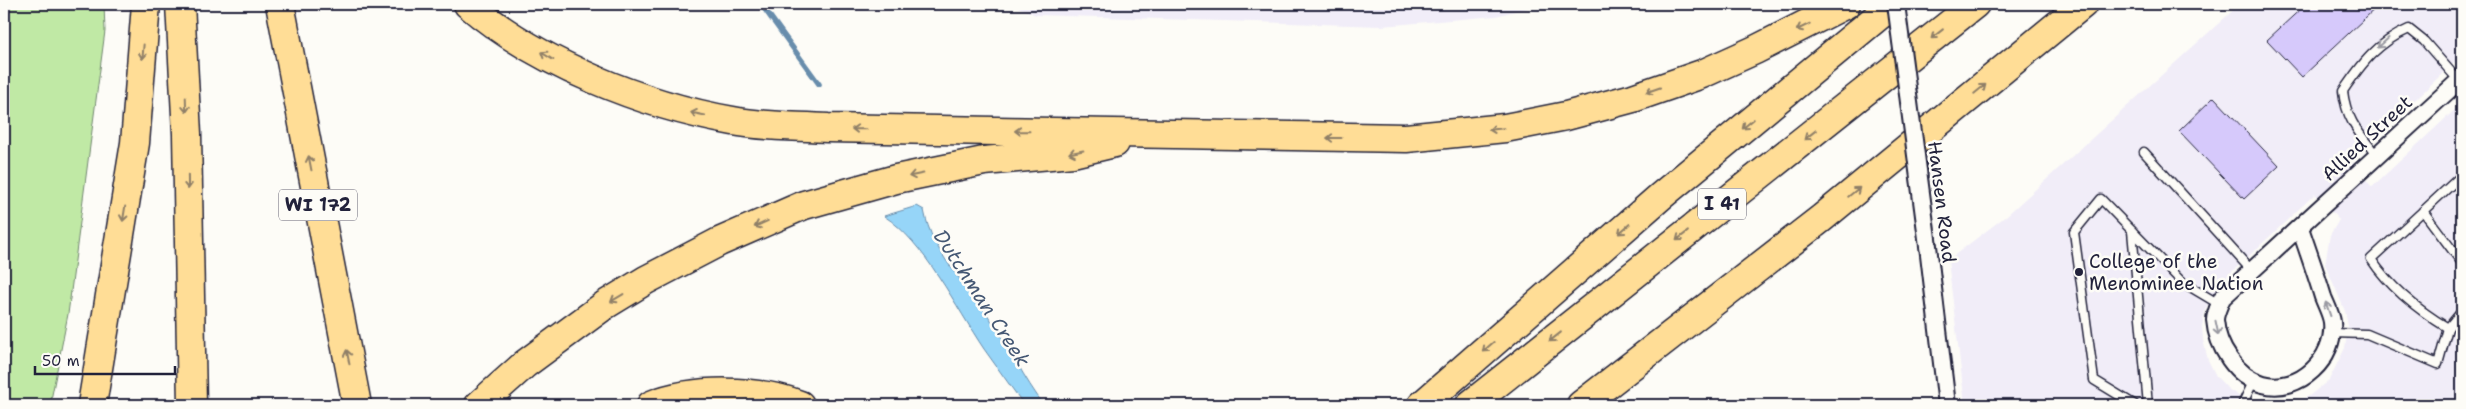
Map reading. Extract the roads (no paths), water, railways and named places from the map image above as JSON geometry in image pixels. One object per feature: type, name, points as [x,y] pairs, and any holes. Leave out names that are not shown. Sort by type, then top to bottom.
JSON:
[{"type":"highway","points":[[92,405],[135,143],[146,4]]},
{"type":"highway","points":[[180,4],[187,134],[192,405]]},
{"type":"highway","name":"WI 172","points":[[280,4],[357,405]]},
{"type":"highway","points":[[468,4],[482,16],[557,62],[639,97],[687,112],[736,122],[828,128],[1406,138],[1505,128],[1566,116],[1633,98],[1702,74],[1764,46],[1846,4]]},
{"type":"highway","points":[[1422,405],[1661,196],[1894,4]]},
{"type":"highway","name":"I 41","points":[[1470,405],[1975,4]]},
{"type":"highway","points":[[1606,405],[1822,218],[2083,4]]},
{"type":"highway","points":[[479,405],[525,364],[605,305],[646,280],[719,242],[804,205],[896,179],[984,161],[1073,153],[1158,133]]},
{"type":"highway","points":[[1581,405],[1822,218]]},
{"type":"highway","points":[[651,405],[664,400],[699,393],[727,393],[765,397],[800,405]]},
{"type":"street","name":"Hansen Road","points":[[1894,4],[1928,246],[1947,405]]},
{"type":"street","name":"Allied Street","points":[[2220,304],[2222,298],[2461,80]]},
{"type":"street","points":[[2220,304],[2215,318],[2221,346],[2240,372],[2262,384],[2284,385],[2305,377],[2321,362],[2330,342],[2332,322],[2300,228]]},
{"type":"lane","points":[[2458,4],[2462,8]]},
{"type":"lane","points":[[2377,156],[2353,125],[2345,109],[2343,91],[2361,64],[2389,38],[2409,29],[2424,41],[2461,80]]},
{"type":"lane","points":[[2144,152],[2252,271]]},
{"type":"lane","points":[[2448,328],[2420,311],[2382,275],[2371,259],[2462,175]]},
{"type":"lane","points":[[2135,405],[2094,380],[2074,232],[2101,199],[2182,282],[2220,304]]},
{"type":"lane","points":[[2422,211],[2462,263]]},
{"type":"lane","points":[[2132,231],[2148,405]]},
{"type":"lane","points":[[2331,333],[2367,334],[2438,364],[2448,328],[2462,311]]},
{"type":"lane","points":[[2242,405],[2255,380]]},
{"type":"water","points":[[917,206],[924,210],[934,241],[942,255],[991,320],[1044,405],[1024,405],[984,349],[926,259],[899,227],[884,216]]},
{"type":"waterway","name":"Dutchman Creek","points":[[761,4],[819,84]]},
{"type":"place","name":"College of the Menominee Nation","points":[[2079,272]]}]
